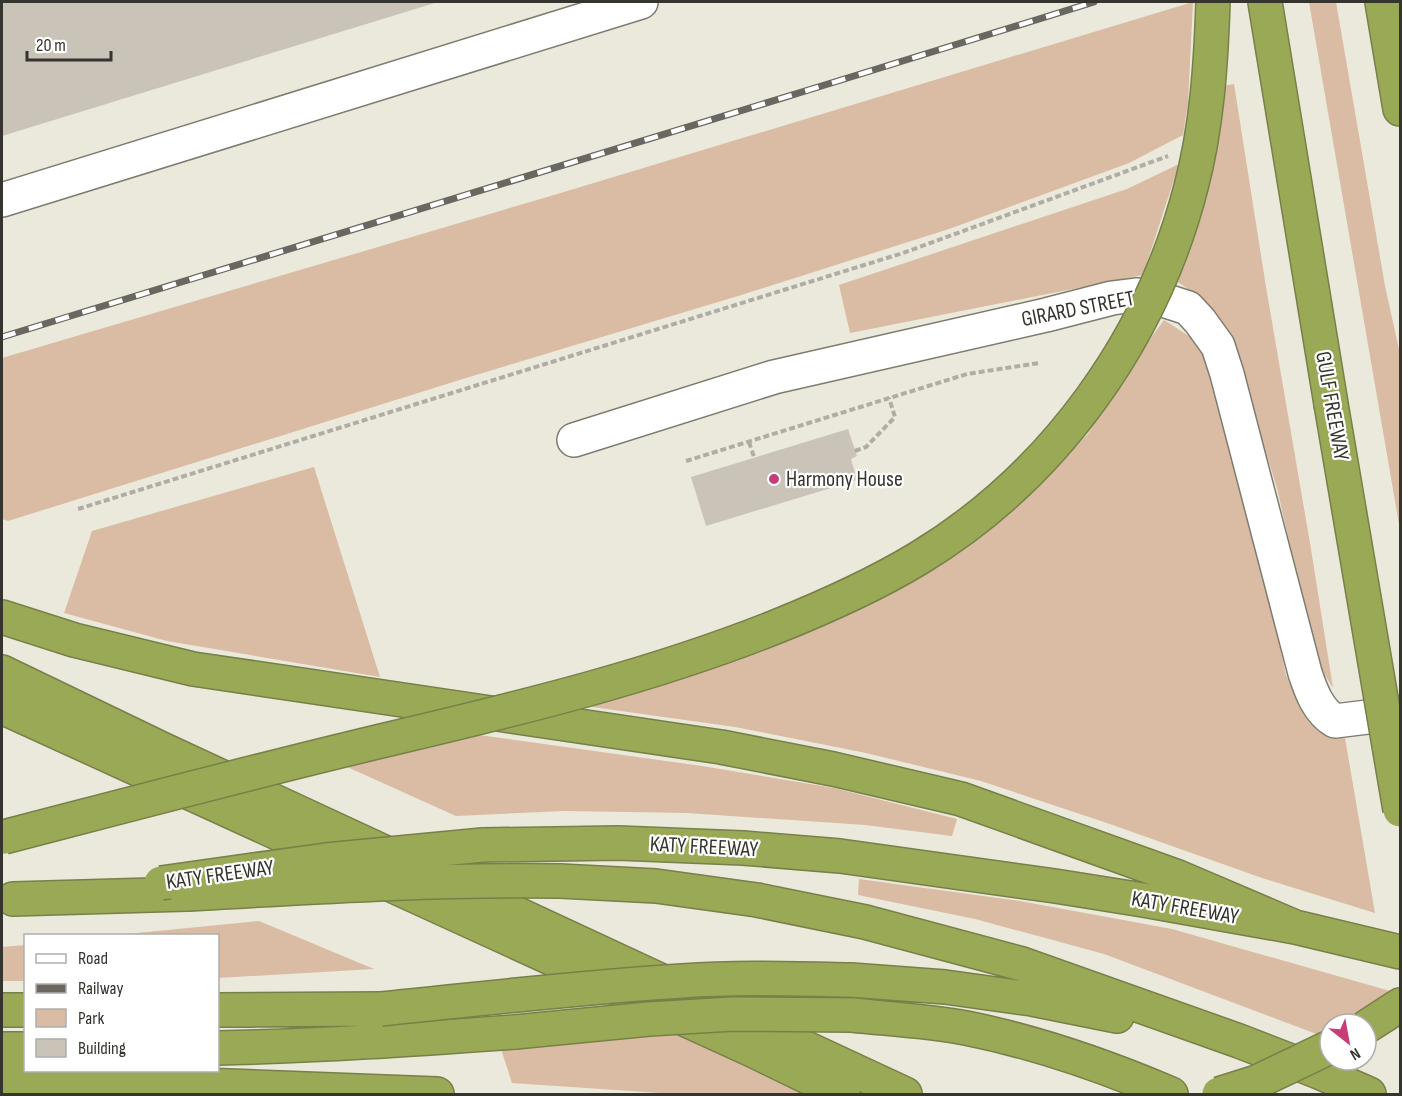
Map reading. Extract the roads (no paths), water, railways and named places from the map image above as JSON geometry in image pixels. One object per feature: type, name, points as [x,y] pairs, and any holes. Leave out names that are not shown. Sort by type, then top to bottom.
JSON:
[{"type":"highway","points":[[3,837],[332,752],[472,720],[673,664],[736,642],[833,603],[919,558],[948,539],[1015,485],[1080,415],[1148,306],[1169,258],[1192,184],[1207,95],[1213,2]]},
{"type":"highway","name":"GULF FREEWAY","points":[[1265,2],[1401,810]]},
{"type":"highway","points":[[1382,2],[1401,109]]},
{"type":"highway","points":[[2,617],[74,640],[193,669],[721,747],[833,769],[961,799],[1178,877],[1295,927]]},
{"type":"highway","points":[[2,672],[185,760],[906,1095]]},
{"type":"highway","points":[[2,707],[752,1050],[843,1095]]},
{"type":"highway","name":"KATY FREEWAY","points":[[174,888],[326,860],[483,845],[618,843],[743,848],[840,856],[1055,886],[1295,927],[1401,952]]},
{"type":"highway","points":[[7,900],[174,888],[493,880],[656,886],[757,900],[865,922],[1022,964],[1239,1041],[1319,1072],[1369,1095]]},
{"type":"highway","points":[[219,1010],[381,1009],[683,981],[851,980],[945,987],[1032,999],[1239,1041]]},
{"type":"highway","points":[[1378,1019],[1401,1005]]},
{"type":"highway","points":[[2,1010],[24,1010]]},
{"type":"highway","points":[[219,1048],[396,1040],[734,1014],[852,1015],[965,1028],[1013,1039],[1074,1057],[1171,1095]]},
{"type":"highway","points":[[2,1049],[24,1050]]},
{"type":"highway","points":[[1219,1095],[1257,1082],[1318,1053]]},
{"type":"highway","points":[[2,1081],[150,1083],[437,1095]]},
{"type":"street","points":[[2,200],[642,2]]},
{"type":"street","name":"GIRARD STREET","points":[[574,440],[774,377],[1112,298],[1136,295],[1173,302],[1188,308],[1218,346],[1305,673],[1321,709],[1335,721],[1401,713]]},
{"type":"railway","points":[[2,337],[1094,2]]},
{"type":"place","name":"Harmony House","points":[[774,479]]}]
